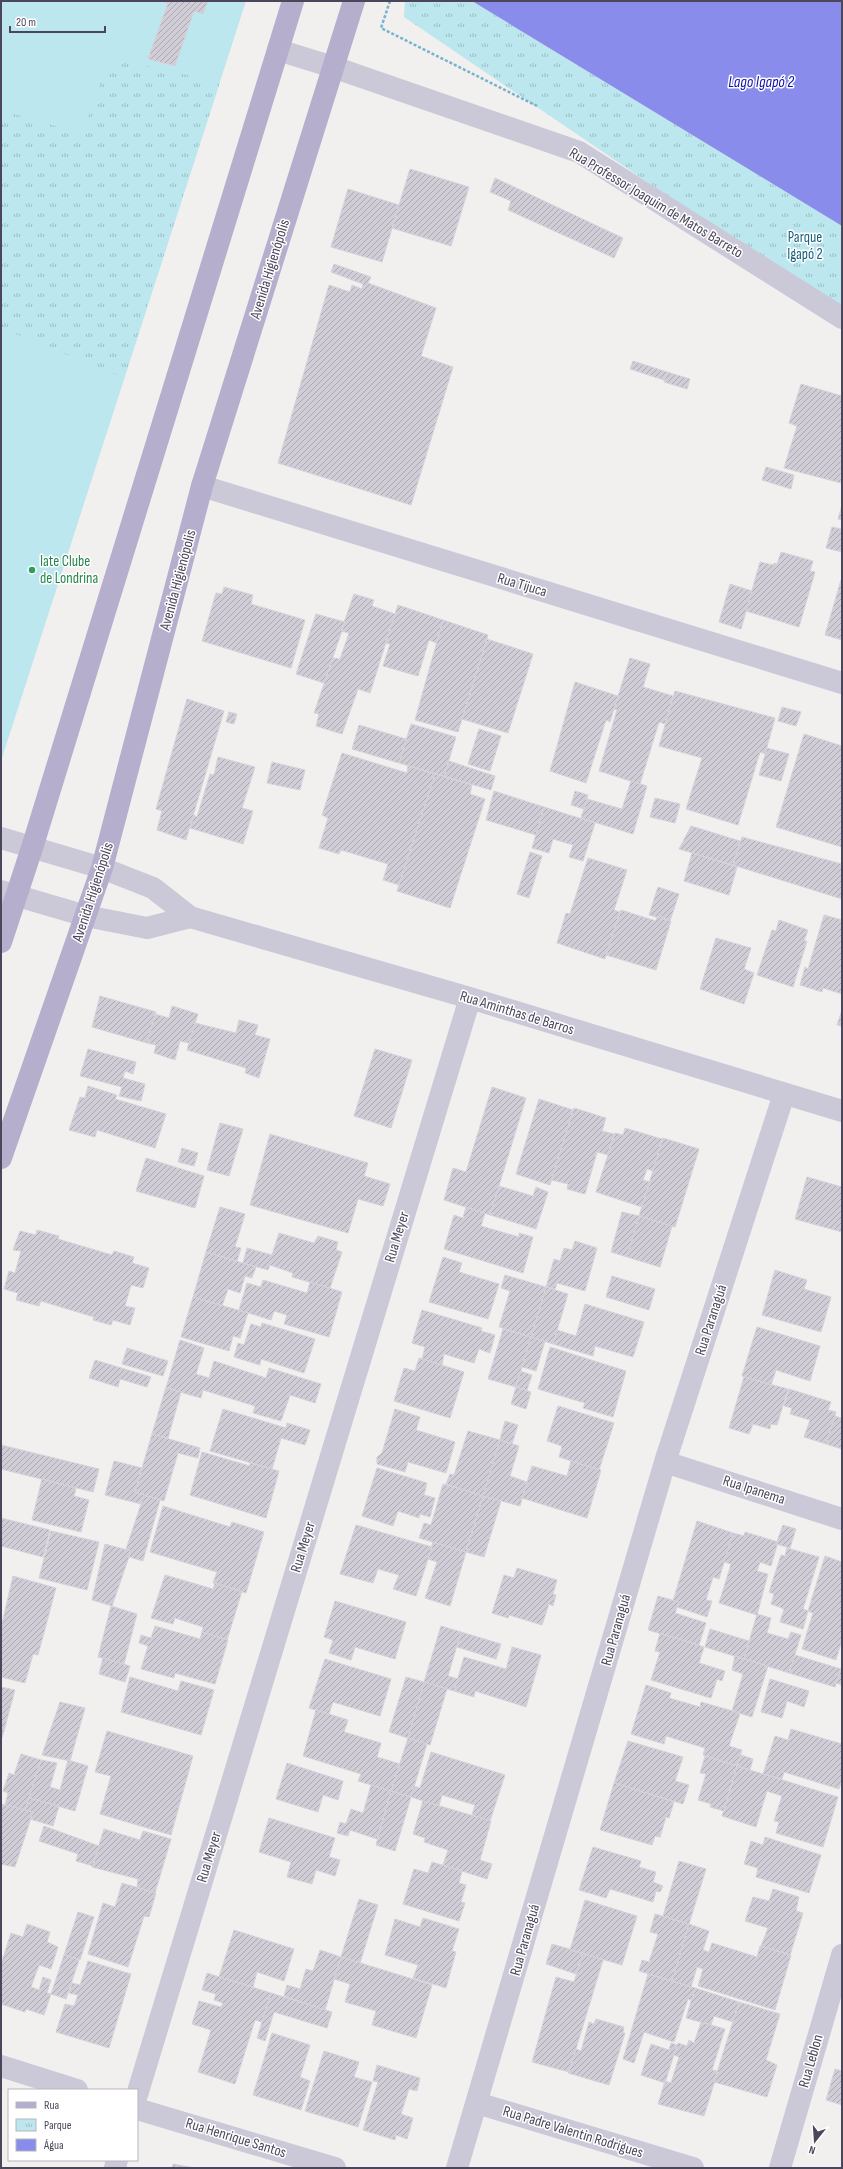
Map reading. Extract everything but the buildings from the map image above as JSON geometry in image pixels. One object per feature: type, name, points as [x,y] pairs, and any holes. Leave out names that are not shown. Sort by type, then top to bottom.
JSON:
[{"type":"main road","points":[[1,942],[9,893],[32,848],[293,1]]},
{"type":"main road","name":"Avenida Higienópolis","points":[[1,1158],[102,868],[202,486],[354,1]]},
{"type":"street","name":"Rua Professor Joaquim de Matos Barreto","points":[[278,50],[333,67],[579,152],[842,318]]},
{"type":"street","name":"Rua Tijuca","points":[[202,486],[842,683]]},
{"type":"street","name":"Rua Aminthas de Barros","points":[[1,838],[102,868],[153,888],[190,917],[470,998],[842,1111]]},
{"type":"street","points":[[9,893],[86,916],[147,928],[190,917]]},
{"type":"street","name":"Rua Meyer","points":[[138,2092],[470,998]]},
{"type":"street","name":"Rua Paranaguá","points":[[457,2168],[665,1462],[784,1094]]},
{"type":"street","name":"Rua Ipanema","points":[[665,1462],[842,1519]]},
{"type":"street","name":"Rua Leblon","points":[[780,2168],[842,1955]]},
{"type":"street","points":[[1,2066],[75,2089]]},
{"type":"street","name":"Rua Padre Valentin Rodrigues","points":[[477,2103],[693,2168]]},
{"type":"street","name":"Rua Henrique Santos","points":[[138,2109],[336,2168]]},
{"type":"path","points":[[381,28],[390,1]]},
{"type":"green space","name":"Iate Clube de Londrina","points":[[1,1],[246,1],[1,761]]},
{"type":"green space","name":"Parque Igapó 2","points":[[405,1],[472,1],[842,226],[842,314],[404,17]]},
{"type":"green space","points":[[109,58],[220,82],[124,378],[1,328],[1,110],[82,134]]},
{"type":"water","name":"Lago Igapó 2","points":[[472,1],[842,1],[842,226]]},
{"type":"place","name":"Iate Clube de Londrina","points":[[32,570]]}]
